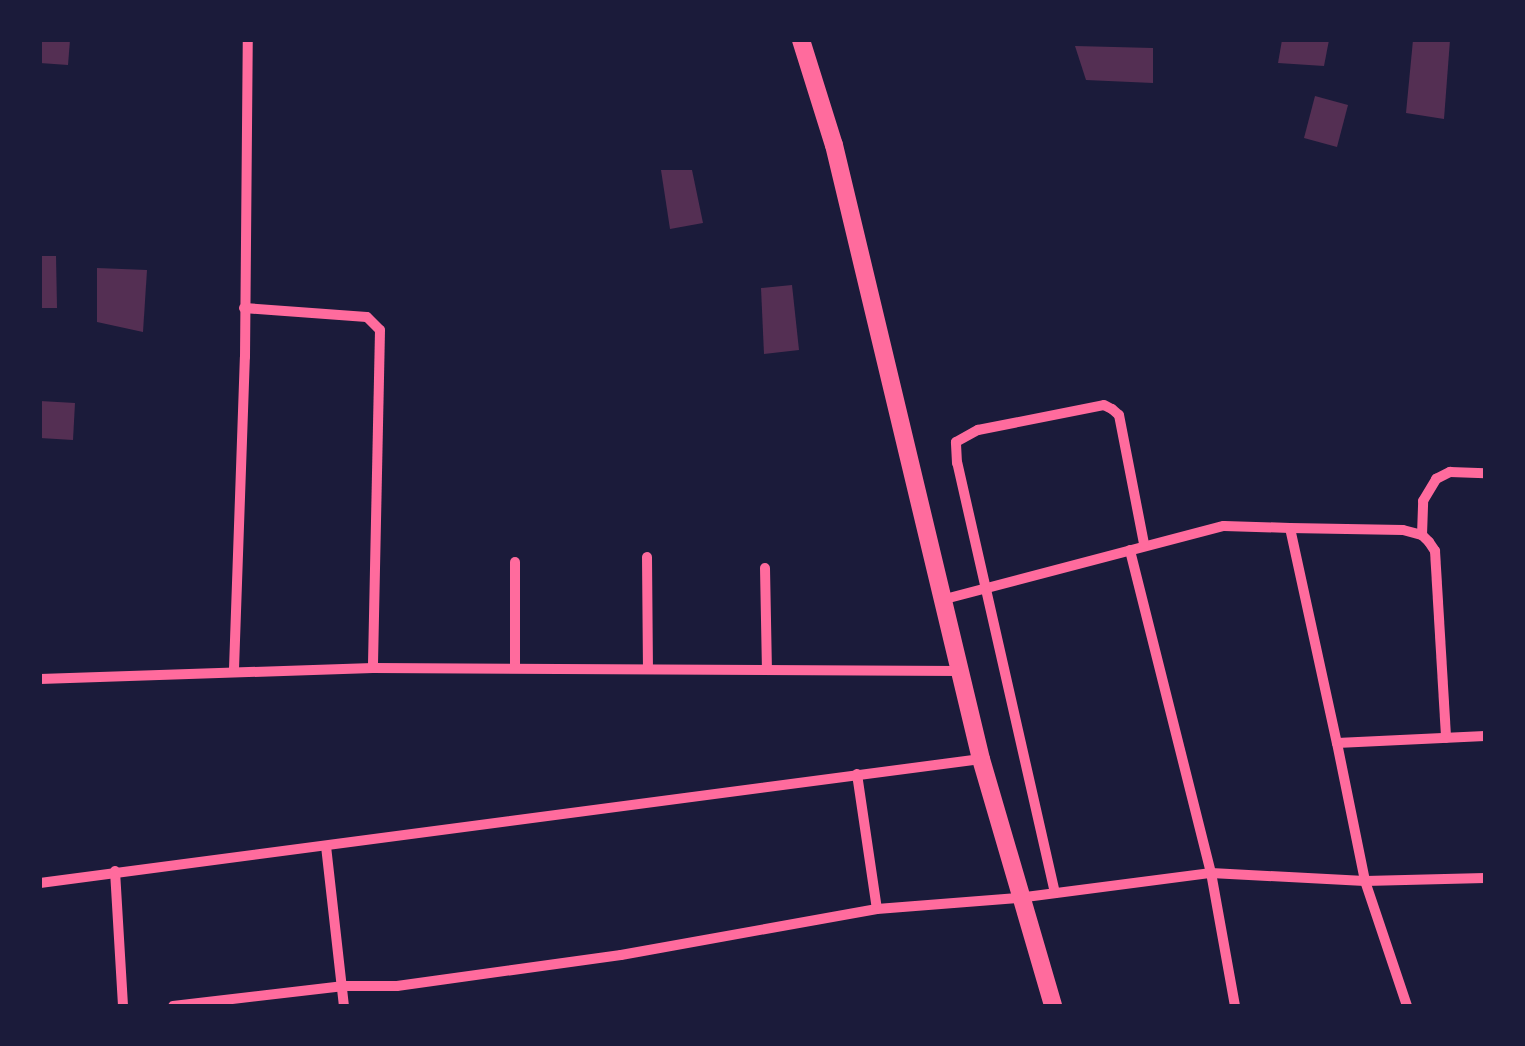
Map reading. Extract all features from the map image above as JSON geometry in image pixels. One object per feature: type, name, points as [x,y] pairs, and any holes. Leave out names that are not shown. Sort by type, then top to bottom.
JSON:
[{"type":"street","points":[[234,670],[248,40]]},
{"type":"street","points":[[801,40],[834,145],[981,759],[1006,833],[1018,898],[1053,1006]]},
{"type":"street","points":[[244,308],[367,318],[380,330],[373,668]]},
{"type":"street","points":[[1055,893],[985,589],[956,449],[959,437],[1104,406],[1112,409],[1119,414],[1144,544]]},
{"type":"street","points":[[1422,535],[1423,501],[1436,479],[1450,472],[1485,473]]},
{"type":"street","points":[[945,599],[1224,526],[1403,530],[1422,535],[1435,551],[1446,738]]},
{"type":"street","points":[[1290,528],[1365,881],[1408,1006]]},
{"type":"street","points":[[1130,550],[1211,873],[1235,1006]]},
{"type":"street","points":[[647,557],[648,669]]},
{"type":"street","points":[[515,562],[515,668]]},
{"type":"street","points":[[765,568],[767,670]]},
{"type":"street","points":[[40,678],[373,668],[961,671]]},
{"type":"street","points":[[1337,743],[1485,736]]},
{"type":"street","points":[[40,884],[981,759]]},
{"type":"street","points":[[857,774],[878,909]]},
{"type":"street","points":[[326,846],[344,1006]]},
{"type":"street","points":[[115,872],[123,1006]]},
{"type":"street","points":[[173,1006],[342,986],[397,986],[621,955],[878,909],[1018,898],[1211,873],[1365,881],[1485,878]]},
{"type":"building","points":[[40,40],[70,40],[68,65],[40,63]]},
{"type":"building","points":[[1282,40],[1329,40],[1324,66],[1278,63]]},
{"type":"building","points":[[1413,40],[1450,40],[1444,119],[1406,113]]},
{"type":"building","points":[[1075,46],[1153,48],[1153,83],[1086,80]]},
{"type":"building","points":[[1315,96],[1348,105],[1337,147],[1304,138]]},
{"type":"building","points":[[661,170],[692,170],[703,223],[670,229]]},
{"type":"building","points":[[40,256],[56,256],[57,308],[40,308]]},
{"type":"building","points":[[97,268],[147,270],[143,332],[97,322]]},
{"type":"building","points":[[792,285],[799,350],[764,354],[761,288]]},
{"type":"building","points":[[40,401],[75,403],[73,440],[40,438]]}]
